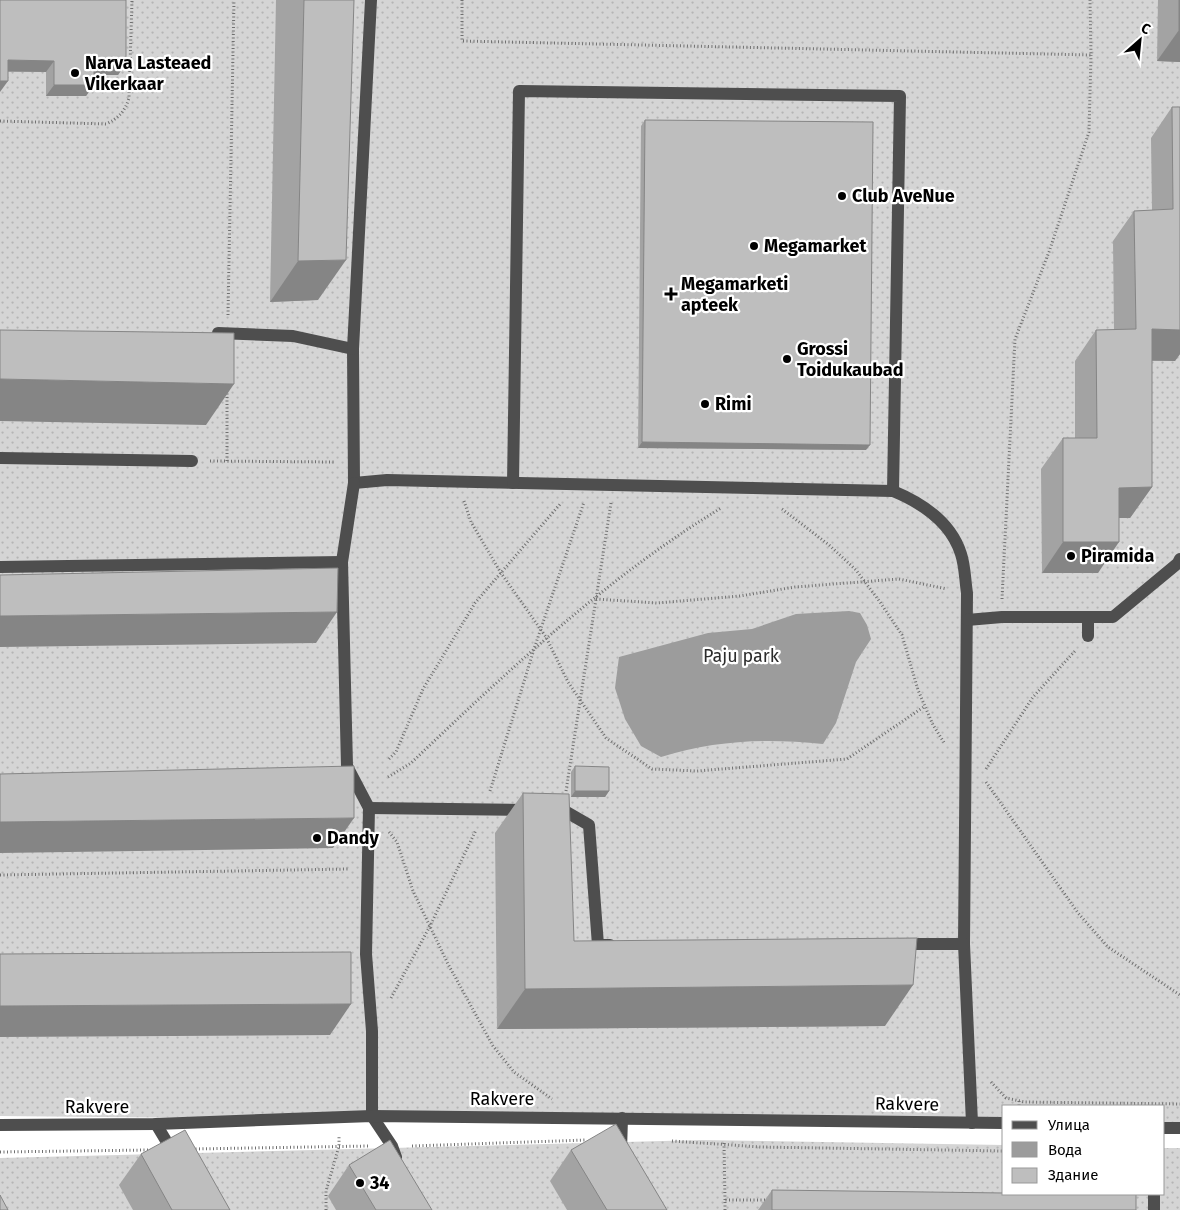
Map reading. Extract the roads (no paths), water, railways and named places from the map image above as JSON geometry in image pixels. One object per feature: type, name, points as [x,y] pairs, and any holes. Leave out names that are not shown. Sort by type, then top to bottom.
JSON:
[{"type":"street","points":[[372,0],[353,349],[354,483],[342,562],[342,767],[369,808],[368,869],[361,954],[372,1031],[372,1116],[392,1146],[402,1167]]},
{"type":"street","points":[[513,483],[519,90],[900,96],[893,491]]},
{"type":"street","points":[[208,333],[293,336],[353,349]]},
{"type":"street","points":[[0,458],[192,461]]},
{"type":"street","points":[[354,483],[387,480],[893,491],[914,499],[926,507],[948,530],[961,554],[967,593],[964,944],[972,1122]]},
{"type":"street","points":[[0,567],[342,562]]},
{"type":"street","points":[[967,620],[1002,617],[1113,617],[1179,562]]},
{"type":"street","points":[[1088,617],[1088,636]]},
{"type":"street","points":[[369,808],[564,810],[589,825],[598,945],[628,945]]},
{"type":"street","points":[[885,944],[964,944]]},
{"type":"street","name":"Rakvere","points":[[0,1125],[156,1124],[372,1116],[575,1117],[1002,1124]]},
{"type":"street","points":[[622,1118],[620,1139],[623,1166]]},
{"type":"street","points":[[156,1124],[182,1168]]},
{"type":"street","points":[[1165,1128],[1180,1128]]},
{"type":"street","points":[[1154,1195],[1154,1210]]},
{"type":"water","points":[[849,611],[860,613],[867,625],[871,639],[856,662],[836,723],[823,744],[782,741],[741,742],[701,747],[661,757],[641,746],[625,719],[615,688],[619,657],[708,633],[752,629],[796,614]]},
{"type":"place","name":"Narva Lasteaed Vikerkaar","points":[[75,73]]},
{"type":"place","name":"Club AveNue","points":[[842,196]]},
{"type":"place","name":"Megamarket","points":[[754,246]]},
{"type":"place","name":"Megamarketi apteek","points":[[671,294]]},
{"type":"place","name":"Grossi Toidukaubad","points":[[787,359]]},
{"type":"place","name":"Rimi","points":[[705,404]]},
{"type":"place","name":"Piramida","points":[[1071,556]]},
{"type":"place","name":"Dandy","points":[[317,838]]},
{"type":"place","name":"34","points":[[360,1183]]},
{"type":"park label","name":"Paju park","points":[[741,656]]}]
